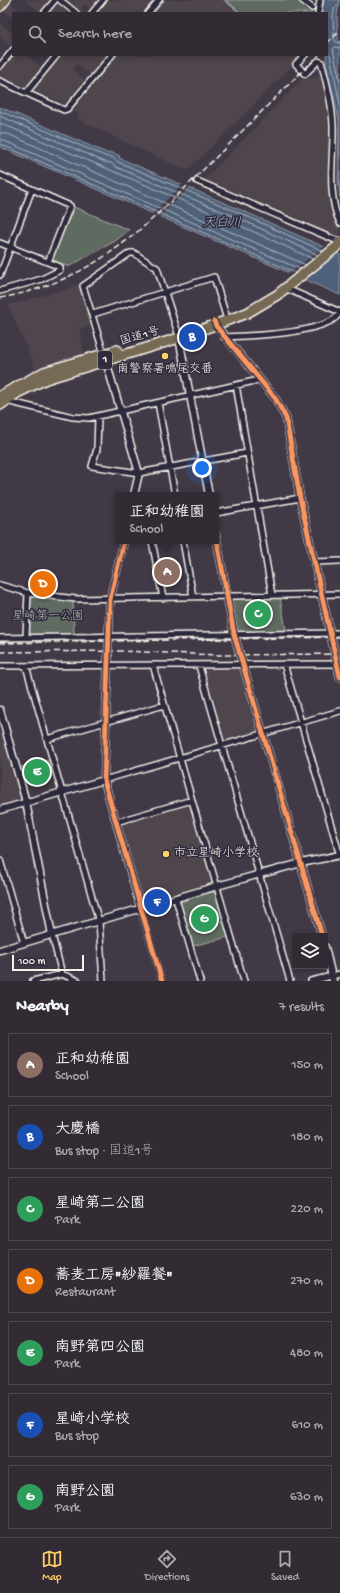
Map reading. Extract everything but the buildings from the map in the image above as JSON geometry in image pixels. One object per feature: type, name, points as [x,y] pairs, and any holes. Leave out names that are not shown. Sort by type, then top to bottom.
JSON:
[{"type":"highway","name":"国道1号","points":[[2,401],[46,379],[105,357],[178,336],[256,309],[338,243]]},
{"type":"highway","name":"国道1号","points":[[215,324],[226,316],[245,309],[285,286]]},
{"type":"main road","points":[[0,7],[6,0]]},
{"type":"street","points":[[45,12],[55,0]]},
{"type":"street","points":[[60,0],[75,12]]},
{"type":"street","points":[[93,12],[103,0]]},
{"type":"street","points":[[149,12],[159,0]]},
{"type":"street","points":[[302,0],[312,8]]},
{"type":"street","points":[[318,12],[320,0]]},
{"type":"street","points":[[0,66],[12,51]]},
{"type":"street","points":[[26,93],[56,56]]},
{"type":"street","points":[[0,81],[64,110],[67,109],[111,56]]},
{"type":"street","points":[[304,56],[296,64],[305,74],[318,61],[321,62],[330,99],[333,127],[332,178],[340,223]]},
{"type":"street","points":[[0,175],[70,206],[48,262]]},
{"type":"street","points":[[197,181],[338,243]]},
{"type":"street","points":[[0,275],[32,189]]},
{"type":"street","points":[[0,243],[60,266],[60,270],[42,279],[0,291]]},
{"type":"street","points":[[135,492],[139,473],[120,412],[93,314],[83,286],[130,253],[134,253],[157,268],[166,291],[178,336],[208,492]]},
{"type":"street","points":[[93,314],[214,277],[226,316]]},
{"type":"street","points":[[224,337],[293,332],[333,320],[340,313],[285,286]]},
{"type":"street","points":[[215,324],[275,398],[286,418],[300,498],[340,677]]},
{"type":"street","points":[[2,401],[73,417],[98,417],[259,380]]},
{"type":"street","points":[[236,385],[272,595]]},
{"type":"street","points":[[158,403],[174,492]]},
{"type":"street","points":[[98,417],[97,449],[92,466],[139,473],[247,453]]},
{"type":"street","points":[[219,512],[300,498]]},
{"type":"street","points":[[123,544],[110,599],[104,780],[162,981]]},
{"type":"street","points":[[153,544],[163,598]]},
{"type":"street","points":[[184,544],[194,597]]},
{"type":"street","points":[[218,544],[234,634],[321,933]]},
{"type":"street","points":[[315,562],[340,561]]},
{"type":"street","points":[[0,585],[28,593],[76,599],[340,594]]},
{"type":"street","points":[[26,636],[28,593]]},
{"type":"street","points":[[0,638],[26,636],[340,633]]},
{"type":"street","points":[[0,950],[217,886],[301,863],[340,855],[284,664]]},
{"type":"street","points":[[0,666],[336,664]]},
{"type":"street","points":[[153,665],[244,981]]},
{"type":"street","points":[[26,666],[99,922],[103,981]]},
{"type":"street","points":[[199,666],[290,981]]},
{"type":"street","points":[[47,739],[164,705]]},
{"type":"street","points":[[0,710],[26,802],[52,935],[62,974]]},
{"type":"street","points":[[0,810],[340,711]]},
{"type":"street","points":[[116,822],[192,800]]},
{"type":"street","points":[[0,860],[24,943]]},
{"type":"street","points":[[176,899],[200,981]]},
{"type":"street","points":[[311,981],[336,977],[328,955]]},
{"type":"street","points":[[33,981],[62,974],[78,981]]},
{"type":"shaded area","points":[[25,0],[51,0],[41,12],[39,12]]},
{"type":"shaded area","points":[[63,0],[99,1],[92,10],[84,4],[81,8],[86,12],[78,12]]},
{"type":"shaded area","points":[[106,0],[155,0],[146,12],[96,12]]},
{"type":"shaded area","points":[[165,0],[222,0],[237,12],[155,12]]},
{"type":"shaded area","points":[[10,2],[21,12],[12,12],[12,18],[3,11]]},
{"type":"shaded area","points":[[55,3],[68,12],[48,12]]},
{"type":"shaded area","points":[[0,23],[12,33],[12,47],[0,37]]},
{"type":"shaded area","points":[[12,54],[12,56],[28,56],[43,69],[27,87],[0,77],[0,69]]},
{"type":"shaded area","points":[[59,56],[109,56],[92,76],[77,64],[73,69],[87,82],[68,105],[33,91],[32,89]]},
{"type":"shaded area","points":[[118,56],[302,56],[187,171],[77,119],[79,115],[72,110]]},
{"type":"shaded area","points":[[307,74],[311,79],[323,75],[326,86],[332,127],[329,149],[331,188],[340,230],[340,233],[336,236],[205,179]]},
{"type":"shaded area","points":[[81,282],[94,324],[80,329],[84,353],[36,370],[8,305],[67,289]]},
{"type":"shaded area","points":[[205,668],[241,669],[259,731],[223,742],[203,670]]},
{"type":"shaded area","points":[[0,726],[21,799],[0,807]]},
{"type":"shaded area","name":"市立星崎小学校","points":[[189,804],[212,885],[143,906],[122,824]]},
{"type":"green space","points":[[226,0],[298,0],[312,11],[312,12],[240,12]]},
{"type":"green space","points":[[74,207],[129,230],[115,241],[68,267],[52,259]]},
{"type":"green space","name":"星崎第一公園","points":[[32,596],[73,601],[74,633],[71,635],[29,635],[30,598]]},
{"type":"green space","points":[[280,598],[286,629],[283,631],[238,632],[236,630],[230,599]]},
{"type":"green space","points":[[48,760],[52,776],[26,782],[21,767]]},
{"type":"green space","points":[[213,892],[216,894],[228,937],[192,946],[179,902]]},
{"type":"water","points":[[324,0],[340,0],[337,15],[338,39],[340,42],[340,198],[338,181],[339,120],[326,64],[326,56],[328,56],[328,12],[321,12]]},
{"type":"water","name":"天白川","points":[[0,107],[109,154],[110,152],[120,156],[119,158],[340,254],[340,295],[0,147]]},
{"type":"pier","points":[[183,183],[191,186],[157,219],[150,216]]},
{"type":"pier","points":[[325,246],[338,251],[301,281],[287,275]]},
{"type":"waterway","points":[[154,12],[164,0]]},
{"type":"waterway","points":[[224,0],[239,12]]},
{"type":"waterway","points":[[69,112],[116,56]]},
{"type":"railway","points":[[328,42],[340,31]]},
{"type":"railway","points":[[0,298],[32,290],[62,280],[89,266],[137,232],[182,191],[318,56]]},
{"type":"railway","points":[[0,643],[340,637]]},
{"type":"railway","points":[[0,652],[121,651],[218,655],[340,654]]},
{"type":"cycle path","points":[[214,321],[216,326],[275,398],[286,418],[300,498],[340,677]]},
{"type":"cycle path","points":[[123,544],[110,599],[104,780],[162,981]]},
{"type":"cycle path","points":[[218,544],[234,634],[321,933]]},
{"type":"place","name":"大慶橋","points":[[192,337]]},
{"type":"place","name":"南警察署鳴尾交番","points":[[165,356]]},
{"type":"place","name":"正和幼稚園","points":[[167,572]]},
{"type":"place","name":"蕎麦工房\"紗羅餐\"","points":[[43,584]]},
{"type":"place","name":"星崎第二公園","points":[[258,614]]},
{"type":"place","name":"南野第四公園","points":[[37,772]]},
{"type":"place","name":"市立星崎小学校","points":[[166,854]]},
{"type":"place","name":"星崎小学校","points":[[157,902]]},
{"type":"place","name":"南野公園","points":[[204,919]]}]
